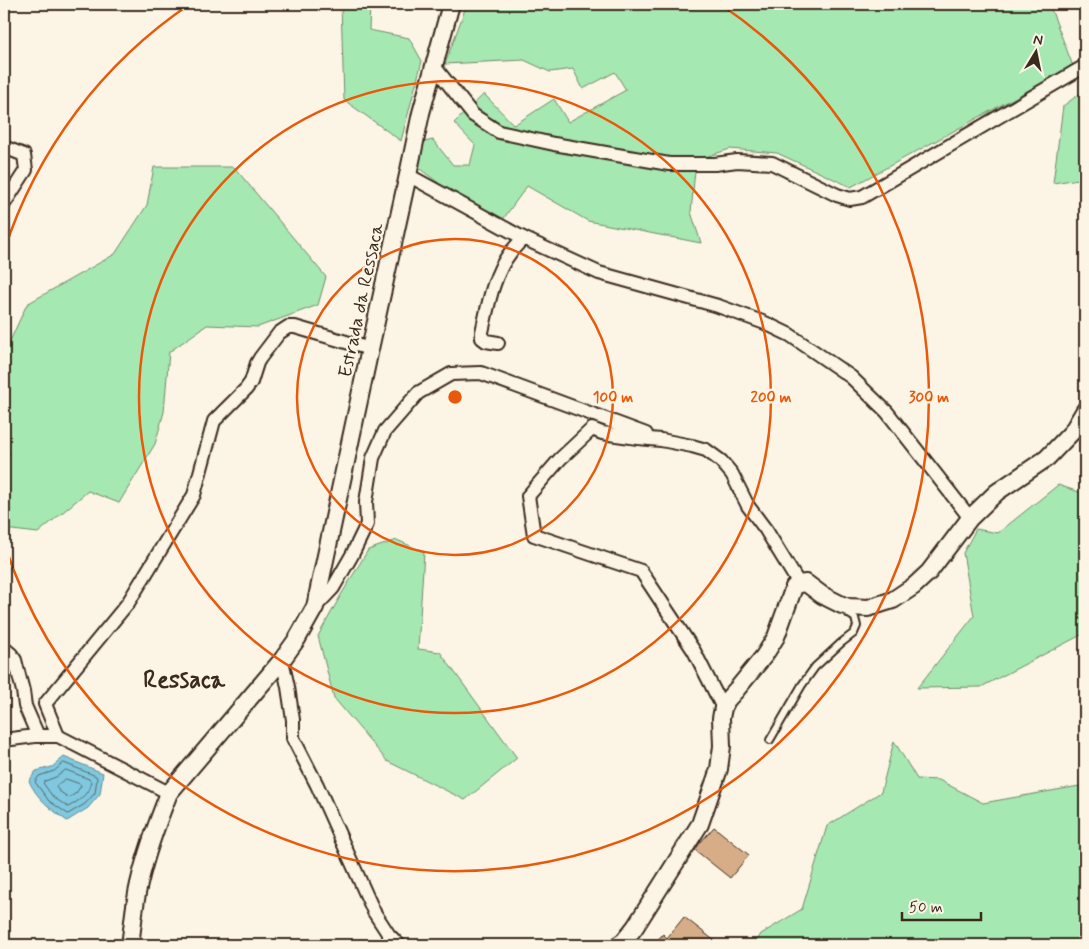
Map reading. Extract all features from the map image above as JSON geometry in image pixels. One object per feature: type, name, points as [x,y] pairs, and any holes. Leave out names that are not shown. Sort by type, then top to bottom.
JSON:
[{"type":"street","name":"Estrada da Ressaca","points":[[282,660],[297,639],[315,607],[421,113],[451,4]]},
{"type":"street","points":[[434,66],[473,115],[499,132],[554,144],[669,164],[715,164],[737,161],[772,163],[837,195],[850,199],[862,197],[1085,66]]},
{"type":"street","points":[[4,146],[24,155],[26,170],[4,204]]},
{"type":"street","points":[[408,176],[524,238],[599,273],[718,306],[765,322],[790,335],[851,377],[887,412],[970,518]]},
{"type":"street","points":[[498,343],[486,341],[482,338],[482,332],[496,279],[502,265],[510,252],[524,238]]},
{"type":"street","points":[[58,736],[45,704],[128,603],[194,495],[214,420],[246,389],[251,382],[260,358],[283,329],[295,327],[370,349]]},
{"type":"street","points":[[315,607],[333,588],[368,524],[366,502],[373,458],[385,431],[418,393],[451,374],[481,372],[660,440]]},
{"type":"street","points":[[618,945],[635,927],[700,824],[719,769],[722,746],[721,718],[726,700],[752,671],[776,637],[794,587],[806,583],[822,595],[849,607],[868,608],[893,600],[914,586],[929,572],[970,518],[997,492],[1047,458],[1072,432],[1085,410]]},
{"type":"street","points":[[723,708],[694,651],[641,571],[534,535],[528,496],[560,459],[592,429],[602,433],[660,440],[706,450],[721,461],[732,474],[748,506],[766,530],[799,584]]},
{"type":"street","points":[[4,648],[15,660],[24,691],[25,706],[38,736]]},
{"type":"street","points":[[130,945],[139,886],[169,793],[282,660]]},
{"type":"street","points":[[282,660],[293,720],[293,738],[317,785],[374,912],[389,935],[399,945]]},
{"type":"street","points":[[4,740],[58,736],[169,793]]},
{"type":"lane","points":[[770,740],[802,685],[815,667],[854,633],[857,626],[855,618],[842,605]]},
{"type":"green space","points":[[341,4],[370,4],[369,30],[409,38],[422,61],[401,141],[344,100]]},
{"type":"green space","points":[[467,4],[1056,4],[1051,9],[1073,66],[851,187],[777,153],[730,149],[696,160],[691,212],[701,243],[588,221],[527,186],[501,222],[452,193],[416,166],[420,143],[433,140],[453,165],[470,165],[475,145],[454,123],[484,94],[514,125],[554,99],[568,122],[626,90],[615,72],[583,89],[573,69],[550,72],[524,60],[445,64]]},
{"type":"green space","points":[[1085,90],[1085,178],[1053,183],[1063,106]]},
{"type":"green space","points":[[154,167],[234,167],[326,277],[318,305],[258,327],[207,325],[169,352],[164,412],[155,444],[119,503],[88,491],[38,533],[4,529],[4,458],[10,453],[4,442],[4,354],[27,304],[115,254],[147,205]]},
{"type":"green space","points":[[1058,485],[1085,494],[1085,633],[981,687],[917,688],[974,616],[963,553],[976,529],[998,533]]},
{"type":"green space","points":[[397,540],[424,552],[418,649],[440,652],[517,758],[465,800],[387,761],[334,698],[318,636],[368,550]]},
{"type":"green space","points":[[894,741],[917,779],[939,780],[983,803],[1085,785],[1085,945],[754,945],[761,934],[802,909],[827,826],[881,792]]},
{"type":"water","points":[[64,757],[103,773],[100,794],[88,808],[67,821],[40,798],[29,781],[36,771],[52,767]]},
{"type":"building","points":[[714,827],[749,855],[730,878],[695,850]]},
{"type":"building","points":[[684,917],[720,945],[653,945],[663,934],[667,938]]},
{"type":"district","name":"Ressaca","points":[[184,679]]}]
